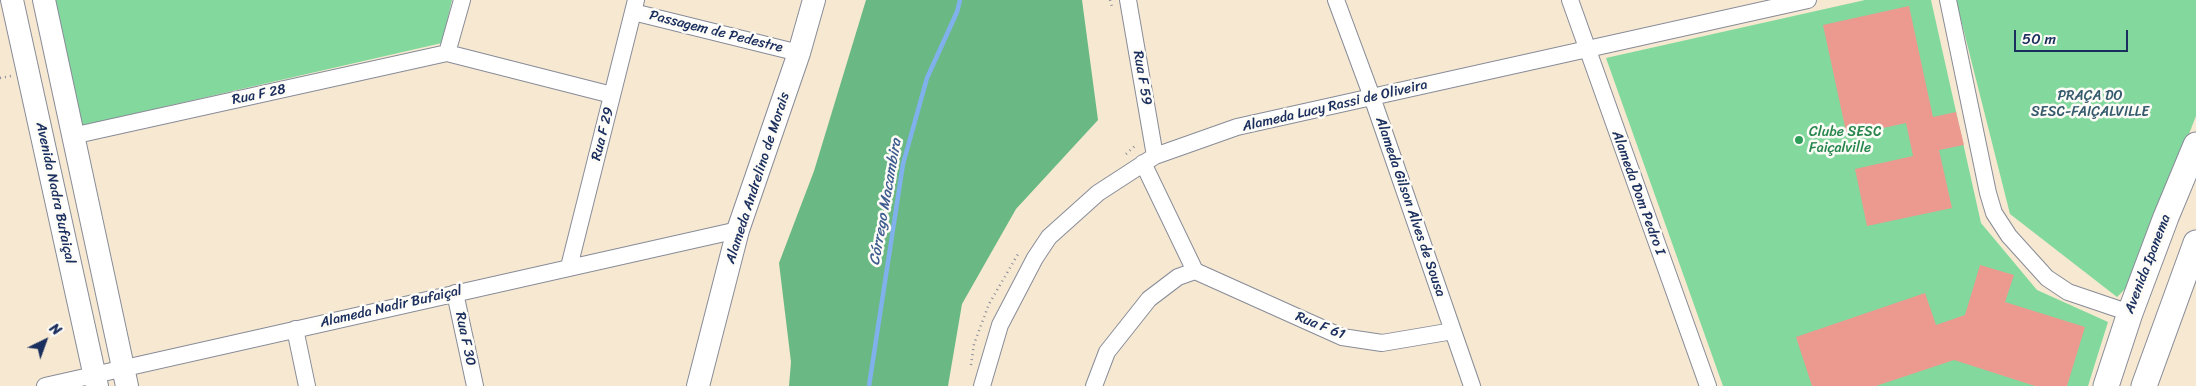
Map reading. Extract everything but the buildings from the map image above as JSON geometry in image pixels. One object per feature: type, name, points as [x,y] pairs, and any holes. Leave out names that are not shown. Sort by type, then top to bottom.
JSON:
[{"type":"main road","name":"Avenida Nadra Bufaiçal","points":[[12,0],[96,380]]},
{"type":"main road","name":"Avenida Nadra Bufaiçal","points":[[44,0],[125,376]]},
{"type":"main road","name":"Alameda Andrelino de Morais","points":[[698,386],[738,230],[799,53],[814,0]]},
{"type":"main road","name":"Avenida Ipanema","points":[[2106,386],[2130,313],[2166,217],[2196,145]]},
{"type":"main road","points":[[2144,386],[2191,270],[2196,243]]},
{"type":"street","points":[[447,53],[462,0]]},
{"type":"street","name":"Rua F 59","points":[[1128,0],[1149,160]]},
{"type":"street","name":"Alameda Gilson Alves de Sousa","points":[[1336,0],[1372,97],[1472,386]]},
{"type":"street","name":"Alameda Dom Pedro I","points":[[1570,0],[1708,386]]},
{"type":"street","name":"Alameda Lucy Rassi de Oliveira","points":[[982,386],[1000,325],[1035,258],[1049,237],[1098,192],[1149,160],[1237,127],[1808,0]]},
{"type":"street","points":[[1948,0],[1988,193],[1994,213],[2009,236],[2046,278],[2068,292],[2130,313]]},
{"type":"street","name":"Passagem de Pedestre","points":[[635,6],[799,53]]},
{"type":"street","name":"Rua F 29","points":[[569,267],[635,6]]},
{"type":"street","name":"Rua F 28","points":[[72,136],[447,53],[612,96]]},
{"type":"street","points":[[1094,386],[1107,352],[1149,299],[1178,276],[1195,270],[1149,160]]},
{"type":"street","name":"Alameda Nadir Bufaiçal","points":[[45,386],[125,376],[296,329],[738,230]]},
{"type":"street","name":"Rua F 61","points":[[1195,270],[1342,337],[1382,343],[1453,331]]},
{"type":"street","name":"Rua F 30","points":[[455,293],[475,386]]},
{"type":"street","points":[[296,329],[307,386]]},
{"type":"path","points":[[1110,0],[1114,15]]},
{"type":"path","points":[[1120,160],[1138,143],[1138,137]]},
{"type":"path","points":[[970,369],[974,344],[989,304],[1020,252]]},
{"type":"green space","points":[[51,0],[452,0],[442,43],[76,127]]},
{"type":"green space","points":[[866,0],[1082,0],[1098,120],[1016,209],[962,304],[948,386],[789,386],[791,362],[779,263],[814,171]]},
{"type":"green space","name":"Clube SESC Faiçalville","points":[[1865,0],[1931,0],[1981,223],[2037,290],[2108,322],[2088,386],[1723,386],[1606,58]]},
{"type":"green space","name":"PRAÇA DO SESC-FAIÇALVILLE","points":[[1956,0],[2196,0],[2196,116],[2131,283],[2117,297],[2010,214]]},
{"type":"waterway","name":"Córrego Macambira","points":[[869,386],[903,164],[927,78],[957,12],[960,0]]},
{"type":"place","name":"Clube SESC Faiçalville","points":[[1799,140]]}]
